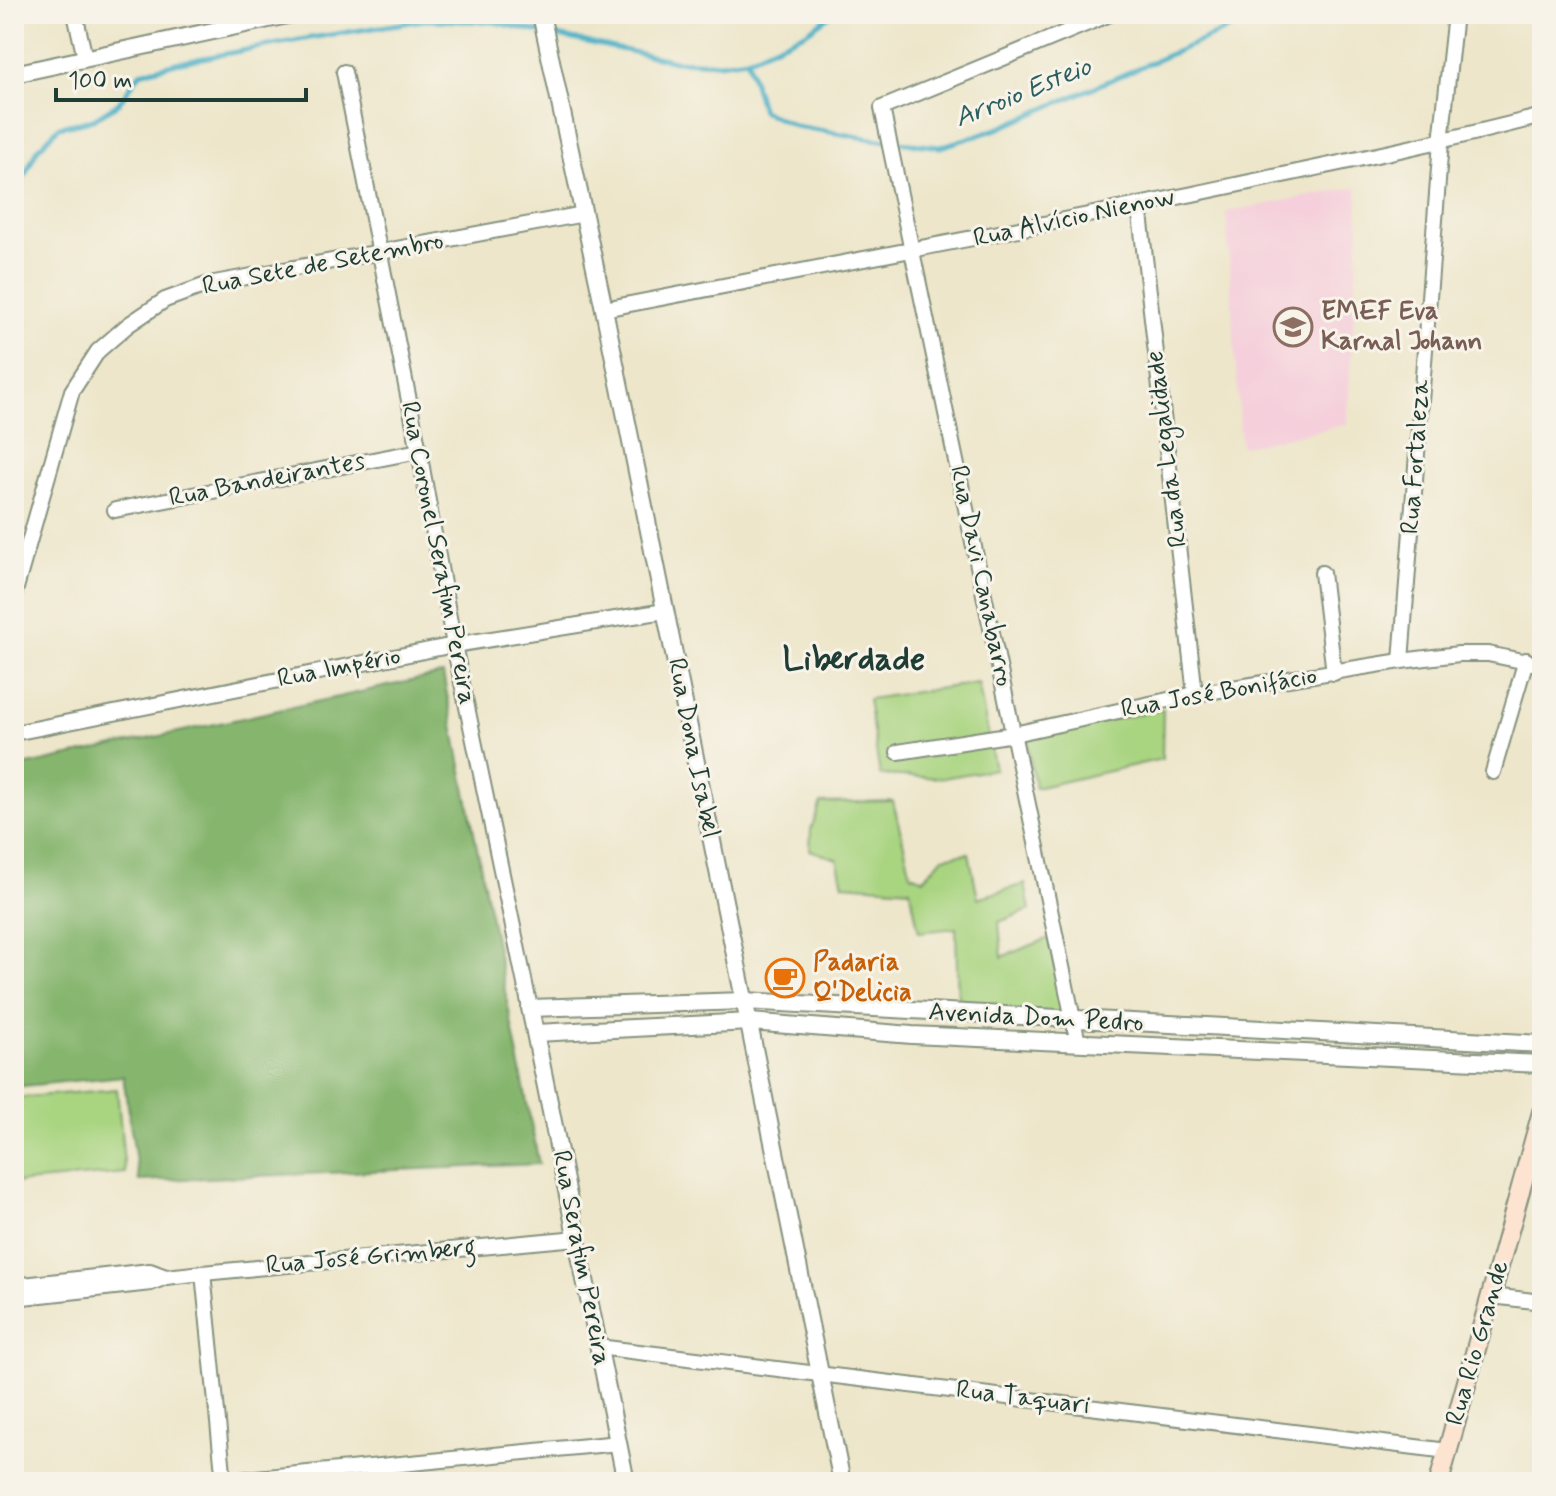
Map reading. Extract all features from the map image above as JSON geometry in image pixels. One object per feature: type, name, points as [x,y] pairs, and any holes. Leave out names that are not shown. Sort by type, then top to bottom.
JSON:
[{"type":"main road","name":"Rua Rio Grande","points":[[1439,1482],[1542,1112]]},
{"type":"street","points":[[75,14],[85,58]]},
{"type":"street","points":[[14,74],[232,20],[292,14]]},
{"type":"street","name":"Rua Davi Canabarro","points":[[1078,1043],[882,108],[1110,14]]},
{"type":"street","name":"Rua Fortaleza","points":[[1401,661],[1441,142],[1455,14]]},
{"type":"street","name":"Rua Dona Isabel","points":[[542,18],[842,1482]]},
{"type":"street","name":"Rua Coronel Serafim Pereira","points":[[344,72],[454,645],[536,1033]]},
{"type":"street","name":"Rua Alvício Nienow","points":[[604,309],[911,252],[1441,142],[1542,116]]},
{"type":"street","name":"Rua da Legalidade","points":[[1139,205],[1195,694]]},
{"type":"street","name":"Rua Sete de Setembro","points":[[14,595],[72,391],[98,351],[128,325],[165,300],[209,284],[584,214]]},
{"type":"street","name":"Rua Bandeirantes","points":[[115,510],[419,451]]},
{"type":"street","points":[[1322,573],[1334,673]]},
{"type":"street","name":"Rua Império","points":[[14,733],[454,645],[665,611]]},
{"type":"street","name":"Rua José Bonifácio","points":[[898,752],[1014,734],[1195,694],[1401,661],[1488,654],[1542,665]]},
{"type":"street","points":[[1493,772],[1526,660]]},
{"type":"street","name":"Avenida Dom Pedro","points":[[530,1008],[744,1001],[1542,1044]]},
{"type":"street","points":[[828,1029],[829,1007]]},
{"type":"street","points":[[912,1012],[912,1035]]},
{"type":"street","points":[[995,1038],[996,1016]]},
{"type":"street","name":"Avenida Dom Pedro","points":[[536,1033],[750,1022],[912,1035],[1542,1064]]},
{"type":"street","points":[[1138,1023],[1139,1045]]},
{"type":"street","points":[[1221,1027],[1221,1050]]},
{"type":"street","points":[[1300,1052],[1302,1032]]},
{"type":"street","name":"Rua Serafim Pereira","points":[[536,1033],[626,1482]]},
{"type":"street","points":[[1385,1057],[1386,1035]]},
{"type":"street","points":[[1466,1059],[1467,1039]]},
{"type":"street","name":"Rua José Grimberg","points":[[14,1298],[151,1283],[166,1277],[203,1273],[577,1238]]},
{"type":"street","name":"Rua José Grimberg","points":[[14,1286],[150,1271],[166,1277]]},
{"type":"street","points":[[203,1273],[221,1482],[619,1443]]},
{"type":"street","points":[[1492,1296],[1542,1302]]},
{"type":"street","name":"Rua Taquari","points":[[598,1347],[1448,1451]]},
{"type":"shaded area","name":"EMEF Eva Karnal Johann","points":[[1357,187],[1359,230],[1347,424],[1241,447],[1226,212]]},
{"type":"green space","points":[[443,674],[539,1164],[139,1181],[123,1076],[14,1087],[14,768]]},
{"type":"green space","points":[[978,683],[995,769],[943,778],[880,775],[868,699]]},
{"type":"green space","points":[[1163,709],[1162,759],[1035,788],[1027,738]]},
{"type":"green space","points":[[893,801],[911,874],[924,879],[943,857],[969,853],[978,898],[1025,884],[1030,910],[999,922],[1002,957],[1049,938],[1067,1019],[958,1006],[956,928],[919,932],[910,889],[843,884],[837,859],[810,850],[811,829],[821,803]]},
{"type":"green space","points":[[117,1089],[125,1173],[14,1183],[14,1098]]},
{"type":"waterway","name":"Arroio Esteio","points":[[14,226],[23,179],[37,150],[59,127],[92,120],[118,104],[140,73],[176,63],[425,20],[493,22],[675,61],[720,63],[747,59],[805,33],[832,14]]},
{"type":"waterway","name":"Arroio Esteio","points":[[747,59],[762,111],[795,126],[940,147],[1000,128],[1263,14]]},
{"type":"place","name":"EMEF Eva Karnal Johann","points":[[1293,327]]},
{"type":"place","name":"Padaria Q'Delicia","points":[[785,978]]},
{"type":"district","name":"Liberdade","points":[[854,659]]}]
